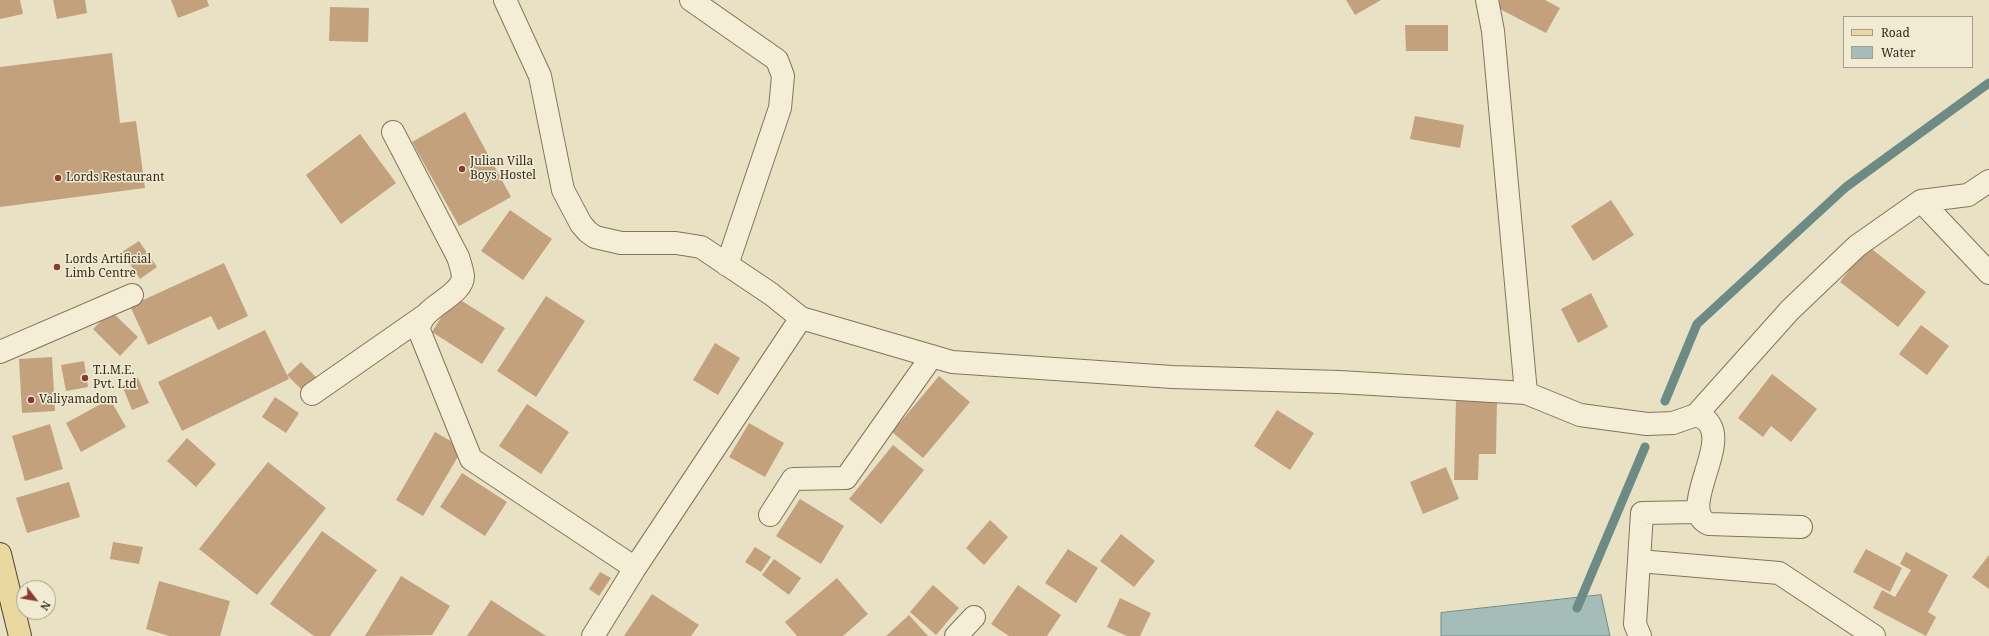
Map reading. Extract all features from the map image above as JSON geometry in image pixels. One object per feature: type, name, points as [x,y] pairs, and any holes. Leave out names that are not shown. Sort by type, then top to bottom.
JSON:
[{"type":"main road","points":[[0,554],[20,636]]},
{"type":"street","points":[[506,0],[540,76],[563,190],[581,224],[595,237],[607,241],[638,244],[690,244],[701,248],[727,264],[771,294],[801,318],[952,362],[1172,377],[1339,382],[1526,393],[1580,415],[1647,424],[1672,423],[1696,414],[1790,310],[1857,246],[1921,201],[1968,195],[1989,181]]},
{"type":"street","points":[[691,0],[777,60],[783,76],[783,93],[780,108],[727,264]]},
{"type":"street","points":[[1487,0],[1493,31],[1526,393]]},
{"type":"street","points":[[312,394],[424,316],[459,287],[463,276],[458,257],[393,132]]},
{"type":"street","points":[[1921,201],[1989,273]]},
{"type":"street","points":[[0,352],[132,295]]},
{"type":"street","points":[[424,316],[419,325],[419,330],[471,459],[635,568]]},
{"type":"street","points":[[593,636],[635,568],[801,318]]},
{"type":"street","points":[[770,515],[793,479],[846,478],[932,356]]},
{"type":"street","points":[[1696,414],[1706,420],[1711,426],[1714,438],[1697,505],[1698,512],[1709,524],[1801,527]]},
{"type":"street","points":[[1640,636],[1635,624],[1642,514],[1698,512]]},
{"type":"street","points":[[1639,561],[1779,573],[1874,636]]},
{"type":"street","points":[[956,636],[974,617]]},
{"type":"water","points":[[1601,595],[1610,636],[1441,636],[1441,613]]},
{"type":"building","points":[[0,0],[20,0],[23,14],[0,19]]},
{"type":"building","points":[[53,0],[85,0],[87,13],[57,19]]},
{"type":"building","points":[[171,0],[207,0],[209,6],[178,18]]},
{"type":"building","points":[[1346,0],[1381,0],[1355,15]]},
{"type":"building","points":[[1500,0],[1545,0],[1560,8],[1546,33],[1496,7]]},
{"type":"building","points":[[330,7],[369,8],[368,42],[329,41]]},
{"type":"building","points":[[1405,25],[1448,25],[1448,51],[1406,51]]},
{"type":"building","points":[[112,53],[120,123],[136,121],[145,188],[0,207],[0,67]]},
{"type":"building","name":"Julian Villa Boys Hostel","points":[[465,112],[511,197],[459,226],[412,142]]},
{"type":"building","points":[[1415,116],[1464,125],[1460,148],[1410,139]]},
{"type":"building","points":[[360,134],[396,183],[341,224],[306,175]]},
{"type":"building","points":[[1611,200],[1634,235],[1593,261],[1571,226]]},
{"type":"building","points":[[510,210],[552,239],[523,280],[481,251]]},
{"type":"building","points":[[139,241],[157,267],[140,279],[122,252]]},
{"type":"building","points":[[1868,246],[1926,292],[1898,327],[1840,282]]},
{"type":"building","points":[[224,263],[248,316],[218,330],[211,316],[148,345],[130,306]]},
{"type":"building","points":[[1591,293],[1608,327],[1578,343],[1561,309]]},
{"type":"building","points":[[454,296],[505,328],[482,364],[432,332]]},
{"type":"building","points":[[546,296],[585,321],[536,397],[497,371]]},
{"type":"building","points":[[111,311],[138,337],[120,356],[93,329]]},
{"type":"building","points":[[1921,325],[1949,346],[1927,375],[1899,354]]},
{"type":"building","points":[[265,330],[289,379],[182,431],[158,382]]},
{"type":"building","points":[[715,343],[740,358],[718,395],[693,380]]},
{"type":"building","points":[[52,357],[55,411],[22,413],[19,359]]},
{"type":"building","points":[[84,361],[88,387],[66,391],[61,365]]},
{"type":"building","points":[[301,362],[319,380],[305,393],[287,375]]},
{"type":"building","points":[[1772,374],[1817,409],[1791,442],[1771,426],[1763,437],[1738,418]]},
{"type":"building","points":[[939,376],[970,402],[923,458],[892,432]]},
{"type":"building","points":[[138,378],[149,403],[132,410],[122,385]]},
{"type":"building","points":[[275,397],[299,413],[286,433],[262,417]]},
{"type":"building","points":[[1456,398],[1497,399],[1496,454],[1479,454],[1478,480],[1454,480]]},
{"type":"building","points":[[110,399],[126,427],[81,452],[66,423]]},
{"type":"building","points":[[527,404],[569,432],[541,474],[499,446]]},
{"type":"building","points":[[1277,410],[1314,433],[1290,470],[1254,446]]},
{"type":"building","points":[[749,423],[784,443],[765,477],[729,457]]},
{"type":"building","points":[[50,424],[63,469],[25,481],[12,436]]},
{"type":"building","points":[[435,432],[463,448],[423,516],[396,500]]},
{"type":"building","points":[[187,438],[216,464],[196,487],[167,461]]},
{"type":"building","points":[[893,445],[924,470],[881,524],[849,499]]},
{"type":"building","points":[[268,462],[326,508],[257,595],[199,549]]},
{"type":"building","points":[[1446,467],[1459,499],[1423,514],[1410,482]]},
{"type":"building","points":[[462,473],[507,502],[485,536],[440,507]]},
{"type":"building","points":[[69,482],[80,517],[27,533],[16,498]]},
{"type":"building","points":[[800,499],[844,526],[821,564],[776,536]]},
{"type":"building","points":[[990,520],[1008,537],[984,565],[966,548]]},
{"type":"building","points":[[322,531],[377,570],[330,636],[314,636],[270,604]]},
{"type":"building","points":[[1121,534],[1155,561],[1134,587],[1100,561]]},
{"type":"building","points":[[113,542],[143,547],[139,564],[110,559]]},
{"type":"building","points":[[755,547],[771,557],[761,572],[745,562]]},
{"type":"building","points":[[1068,549],[1098,568],[1076,603],[1045,583]]},
{"type":"building","points":[[1866,549],[1902,568],[1890,592],[1853,572]]},
{"type":"building","points":[[1906,552],[1948,575],[1928,612],[1936,617],[1926,636],[1873,608],[1882,590],[1895,597],[1911,570],[1900,564]]},
{"type":"building","points":[[1989,555],[1989,589],[1972,577]]},
{"type":"building","points":[[774,559],[801,578],[789,595],[762,575]]},
{"type":"building","points":[[600,572],[611,578],[599,596],[589,589]]},
{"type":"building","points":[[401,576],[450,606],[432,635],[365,636]]},
{"type":"building","points":[[837,578],[868,614],[843,636],[797,636],[785,622]]},
{"type":"building","points":[[159,581],[230,601],[220,636],[169,636],[146,629]]},
{"type":"building","points":[[933,585],[959,608],[936,635],[910,612]]},
{"type":"building","points":[[1018,585],[1061,615],[1047,636],[1009,636],[991,624]]},
{"type":"building","points":[[652,594],[699,625],[691,636],[624,636]]},
{"type":"building","points":[[1120,598],[1151,613],[1140,636],[1127,636],[1107,627]]},
{"type":"building","points":[[491,600],[546,636],[467,636]]},
{"type":"building","points":[[909,615],[928,636],[886,636]]},
{"type":"waterway","points":[[1665,401],[1697,324],[1846,187],[1989,83]]},
{"type":"waterway","points":[[1577,608],[1645,447]]},
{"type":"place","name":"Julian Villa Boys Hostel","points":[[462,169]]},
{"type":"place","name":"Lords Restaurant","points":[[58,178]]},
{"type":"place","name":"Lords Artificial Limb Centre","points":[[57,267]]},
{"type":"place","name":"T.I.M.E. Pvt. Ltd","points":[[85,378]]},
{"type":"place","name":"Valiyamadom","points":[[31,400]]}]
